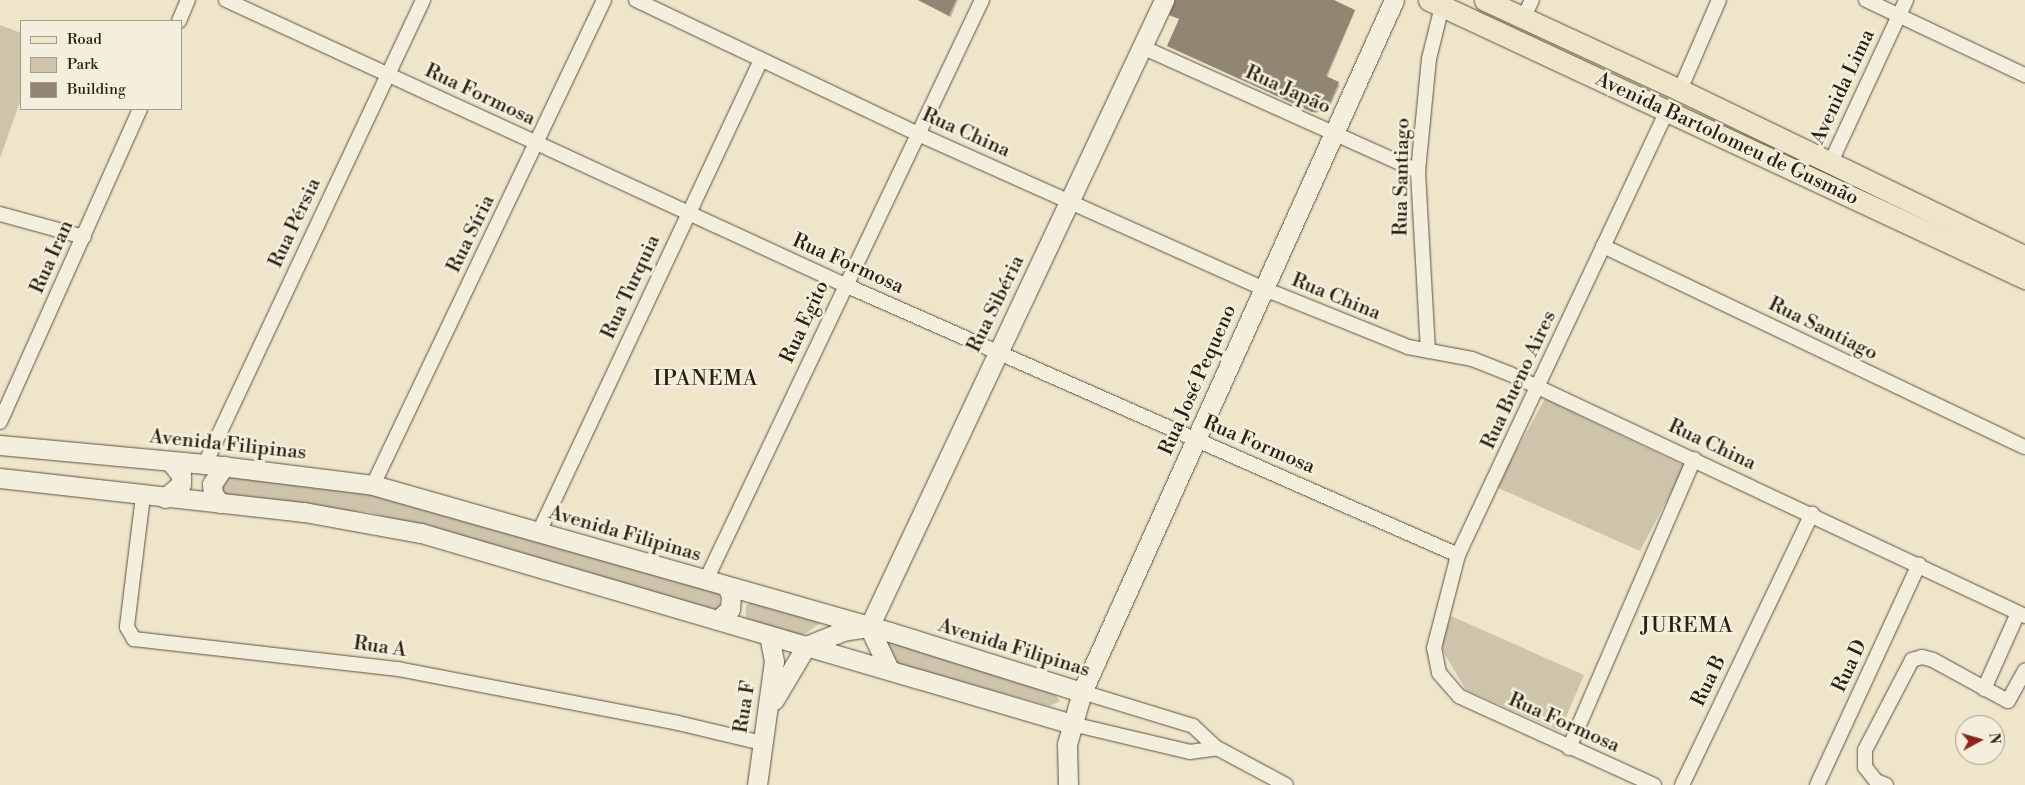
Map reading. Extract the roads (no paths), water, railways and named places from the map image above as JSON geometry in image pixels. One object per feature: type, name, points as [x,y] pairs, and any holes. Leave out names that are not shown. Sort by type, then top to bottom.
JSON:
[{"type":"main road","name":"Rua Sibéria","points":[[868,628],[1164,0]]},
{"type":"main road","name":"Rua José Pequeno","points":[[1068,785],[1067,744],[1082,692],[1332,132],[1394,0]]},
{"type":"main road","name":"Avenida Bartolomeu de Gusmão","points":[[1485,0],[1528,9],[1680,90],[1830,164],[2024,252]]},
{"type":"main road","name":"Avenida Bartolomeu de Gusmão","points":[[1436,3],[2025,278]]},
{"type":"main road","name":"Avenida Filipinas","points":[[0,445],[224,466],[373,485],[706,580],[1082,692]]},
{"type":"main road","points":[[165,498],[181,484],[181,475],[170,461]]},
{"type":"main road","points":[[220,503],[213,494],[212,484],[224,466]]},
{"type":"main road","points":[[0,478],[143,496],[314,514],[421,532],[770,636],[888,668],[1072,724]]},
{"type":"main road","points":[[718,620],[730,609],[731,595],[727,587]]},
{"type":"main road","points":[[745,628],[743,606],[754,595]]},
{"type":"main road","points":[[769,707],[806,646],[843,631],[868,628],[888,668]]},
{"type":"main road","name":"Rua F","points":[[757,785],[774,661],[770,636]]},
{"type":"street","points":[[179,20],[188,0]]},
{"type":"street","name":"Rua Formosa","points":[[226,0],[844,285],[1458,555]]},
{"type":"street","name":"Rua Pérsia","points":[[204,464],[423,0]]},
{"type":"street","name":"Rua Síria","points":[[373,485],[604,0]]},
{"type":"street","name":"Rua China","points":[[636,0],[918,134],[1263,288],[1384,338],[1428,351],[1472,359],[1538,386],[1920,564],[2021,615]]},
{"type":"street","name":"Rua Egito","points":[[706,580],[844,285],[982,0]]},
{"type":"street","points":[[1680,90],[1719,0]]},
{"type":"street","points":[[1866,0],[2025,75]]},
{"type":"street","name":"Avenida Lima","points":[[1830,164],[1906,0]]},
{"type":"street","name":"Rua Santiago","points":[[1428,351],[1418,171],[1436,3]]},
{"type":"street","name":"Rua Japão","points":[[1142,47],[1418,171]]},
{"type":"street","name":"Rua Turquia","points":[[539,532],[761,60]]},
{"type":"street","name":"Rua Iran","points":[[0,422],[140,110]]},
{"type":"street","name":"Rua Bueno Aires","points":[[1439,673],[1434,648],[1458,555],[1668,111]]},
{"type":"street","points":[[0,214],[84,237]]},
{"type":"street","name":"Rua Santiago","points":[[1603,246],[2025,447]]},
{"type":"street","points":[[1569,748],[1694,459]]},
{"type":"street","name":"Rua A","points":[[143,496],[127,627],[134,639],[398,669],[678,722],[762,743]]},
{"type":"street","name":"Rua B","points":[[1682,785],[1812,514]]},
{"type":"street","name":"Rua D","points":[[1817,785],[1920,564]]},
{"type":"street","points":[[1984,689],[2021,615]]},
{"type":"street","points":[[1886,785],[1876,781],[1865,767],[1865,750],[1912,660],[1922,657],[1934,660],[2008,701],[2025,670]]},
{"type":"street","name":"Rua Formosa","points":[[1439,673],[1459,696],[1569,748],[1654,785]]},
{"type":"street","name":"Avenida Filipinas","points":[[1082,692],[1193,726],[1217,748],[1286,785]]},
{"type":"street","points":[[1072,724],[1190,752],[1217,748]]},
{"type":"district","name":"IPANEMA","points":[[706,379]]},
{"type":"district","name":"JUREMA","points":[[1687,626]]}]
